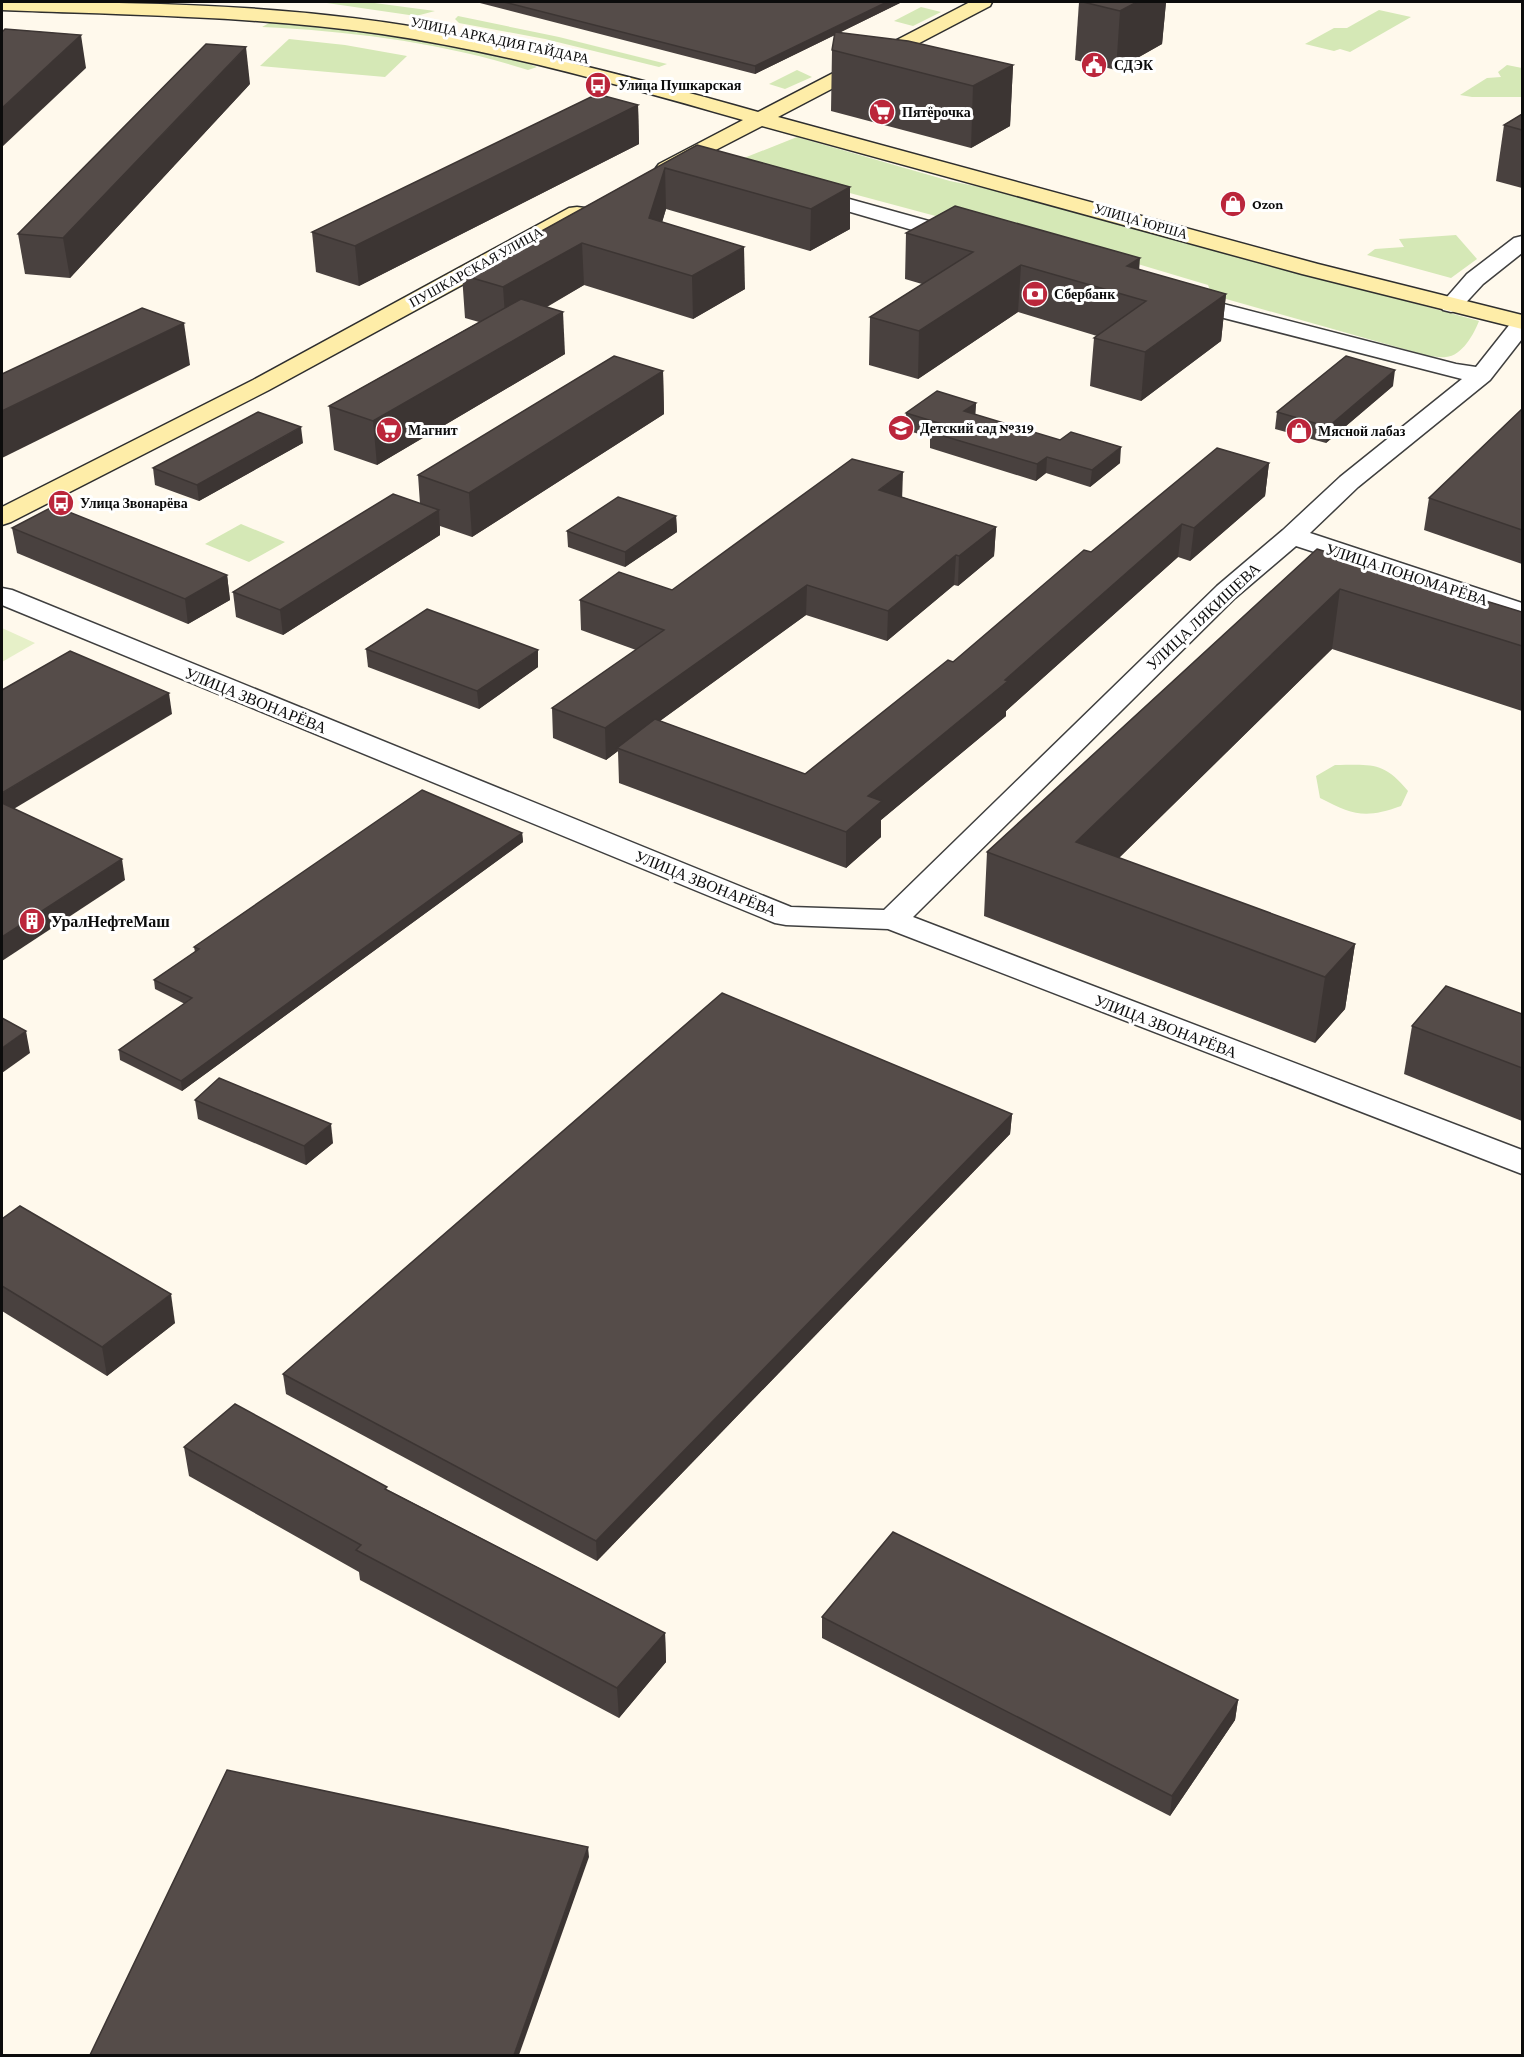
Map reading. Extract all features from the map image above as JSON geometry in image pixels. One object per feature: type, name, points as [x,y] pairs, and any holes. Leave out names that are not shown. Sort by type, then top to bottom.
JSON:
[{"type":"main road","points":[[650,176],[983,2]]},
{"type":"main road","name":"УЛИЦА АРКАДИЯ ГАЙДАРА","points":[[2,4],[215,5],[384,18],[519,41],[660,77],[766,115]]},
{"type":"main road","name":"УЛИЦА ЮРША","points":[[766,115],[950,172],[1120,211],[1455,299],[1522,323]]},
{"type":"main road","name":"ПУШКАРСКАЯ УЛИЦА","points":[[2,517],[261,385],[524,240],[598,202]]},
{"type":"main road","name":"УЛИЦА ЮРША","points":[[1455,299],[1522,310]]},
{"type":"street","points":[[682,160],[713,167]]},
{"type":"street","points":[[785,187],[980,243]]},
{"type":"street","points":[[1455,299],[1522,243]]},
{"type":"street","points":[[1161,295],[1443,368],[1482,375]]},
{"type":"street","name":"УЛИЦА ЛЯКИШЕВА","points":[[892,920],[1226,592],[1292,536],[1349,482],[1482,375],[1522,323]]},
{"type":"street","name":"УЛИЦА ПОНОМАРЁВА","points":[[1292,536],[1522,612]]},
{"type":"street","points":[[1449,588],[1522,586]]},
{"type":"street","name":"УЛИЦА ЗВОНАРЁВА","points":[[2,596],[786,916],[892,920],[1522,1163]]},
{"type":"green space","points":[[320,2],[367,2],[435,11],[416,16]]},
{"type":"green space","points":[[921,7],[941,12],[913,26],[894,21]]},
{"type":"green space","points":[[1379,10],[1411,17],[1350,52],[1340,49],[1334,51],[1305,44],[1334,28],[1347,28]]},
{"type":"green space","points":[[458,16],[559,37],[667,64],[659,67],[545,39],[459,23],[455,19]]},
{"type":"green space","points":[[271,22],[405,37],[521,61],[537,67],[528,70],[464,52],[363,35],[262,27]]},
{"type":"green space","points":[[289,39],[345,45],[407,56],[385,77],[260,66]]},
{"type":"green space","points":[[1507,65],[1522,68],[1522,97],[1460,95],[1487,78],[1501,77],[1498,72]]},
{"type":"green space","points":[[797,70],[812,77],[785,89],[769,84]]},
{"type":"green space","points":[[797,137],[950,181],[1019,195],[1479,321],[1471,338],[1457,353],[1444,357],[1425,355],[1212,295],[1208,285],[1034,233],[1014,237],[734,162]]},
{"type":"green space","points":[[1456,235],[1477,259],[1451,278],[1367,255],[1375,249],[1404,247],[1399,239]]},
{"type":"green space","points":[[241,524],[285,542],[249,562],[205,544]]},
{"type":"green space","points":[[2,628],[35,643],[2,662]]},
{"type":"green space","points":[[1335,765],[1368,765],[1391,774],[1408,791],[1401,806],[1368,814],[1342,808],[1320,798],[1316,776]]},
{"type":"building","points":[[504,2],[887,2],[755,66]]},
{"type":"building","points":[[1083,2],[1137,2],[1120,11]]},
{"type":"building","points":[[5,29],[81,35],[2,108],[2,32]]},
{"type":"building","points":[[835,32],[908,41],[1013,65],[973,86],[832,50]]},
{"type":"building","points":[[206,44],[246,47],[63,238],[18,234]]},
{"type":"building","points":[[597,94],[638,105],[355,246],[312,232]]},
{"type":"building","points":[[1522,114],[1522,130],[1504,125]]},
{"type":"building","points":[[697,145],[850,187],[811,209],[665,168],[649,218],[744,247],[692,276],[582,243],[503,287],[462,275]]},
{"type":"building","points":[[955,206],[1140,258],[1127,266],[1226,294],[1145,352],[1094,338],[1146,301],[1021,265],[919,331],[870,317],[973,252],[906,233]]},
{"type":"building","points":[[521,299],[563,312],[373,421],[329,406]]},
{"type":"building","points":[[142,308],[184,323],[2,411],[2,374]]},
{"type":"building","points":[[614,356],[663,371],[469,493],[418,475]]},
{"type":"building","points":[[1346,356],[1395,370],[1328,427],[1277,412]]},
{"type":"building","points":[[937,391],[976,403],[964,411],[1060,440],[1071,432],[1121,447],[1092,470],[1047,457],[1037,464],[930,432],[942,424],[906,413]]},
{"type":"building","points":[[1522,409],[1522,530],[1429,498]]},
{"type":"building","points":[[258,412],[301,427],[197,485],[153,468]]},
{"type":"building","points":[[1217,448],[1269,463],[1194,528],[1182,524],[1005,680],[1008,681],[868,796],[882,801],[846,832],[617,748],[655,719],[805,774],[948,660],[953,662],[1084,550],[1091,552]]},
{"type":"building","points":[[852,459],[903,472],[879,490],[996,527],[959,556],[956,555],[888,611],[807,585],[605,728],[552,708],[664,630],[580,600],[619,572],[672,590]]},
{"type":"building","points":[[393,494],[439,510],[280,610],[233,592]]},
{"type":"building","points":[[618,497],[676,516],[625,552],[567,531]]},
{"type":"building","points":[[54,506],[227,575],[185,599],[12,528]]},
{"type":"building","points":[[1317,549],[1522,612],[1522,646],[1340,589],[1076,842],[1355,944],[1325,977],[987,852]]},
{"type":"building","points":[[427,609],[538,650],[477,691],[366,649]]},
{"type":"building","points":[[70,651],[169,693],[2,793],[2,690]]},
{"type":"building","points":[[422,790],[522,833],[181,1081],[119,1050],[192,998],[154,980],[199,949],[194,947]]},
{"type":"building","name":"УралНефтеМаш","points":[[2,803],[122,859],[2,937]]},
{"type":"building","points":[[1446,986],[1522,1014],[1522,1068],[1412,1026]]},
{"type":"building","points":[[722,993],[1012,1114],[596,1541],[283,1374]]},
{"type":"building","points":[[2,1018],[26,1031],[2,1048]]},
{"type":"building","points":[[219,1078],[331,1124],[304,1146],[195,1100]]},
{"type":"building","points":[[20,1206],[171,1294],[102,1347],[2,1286],[2,1219]]},
{"type":"building","points":[[235,1404],[387,1487],[385,1489],[665,1633],[617,1688],[356,1550],[361,1545],[184,1447]]},
{"type":"building","points":[[893,1532],[1238,1700],[1172,1796],[822,1617]]},
{"type":"building","points":[[227,1770],[588,1847],[514,2055],[90,2055]]},
{"type":"place","name":"СДЭК","points":[[1094,65]]},
{"type":"place","name":"Улица Пушкарская","points":[[598,85]]},
{"type":"place","name":"Пятёрочка","points":[[882,112]]},
{"type":"place","name":"Ozon","points":[[1233,204]]},
{"type":"place","name":"Сбербанк","points":[[1035,294]]},
{"type":"place","name":"Детский сад №319","points":[[901,428]]},
{"type":"place","name":"Магнит","points":[[389,430]]},
{"type":"place","name":"Мясной лабаз","points":[[1299,431]]},
{"type":"place","name":"Улица Звонарёва","points":[[61,503]]},
{"type":"place","name":"УралНефтеМаш","points":[[32,921]]}]
